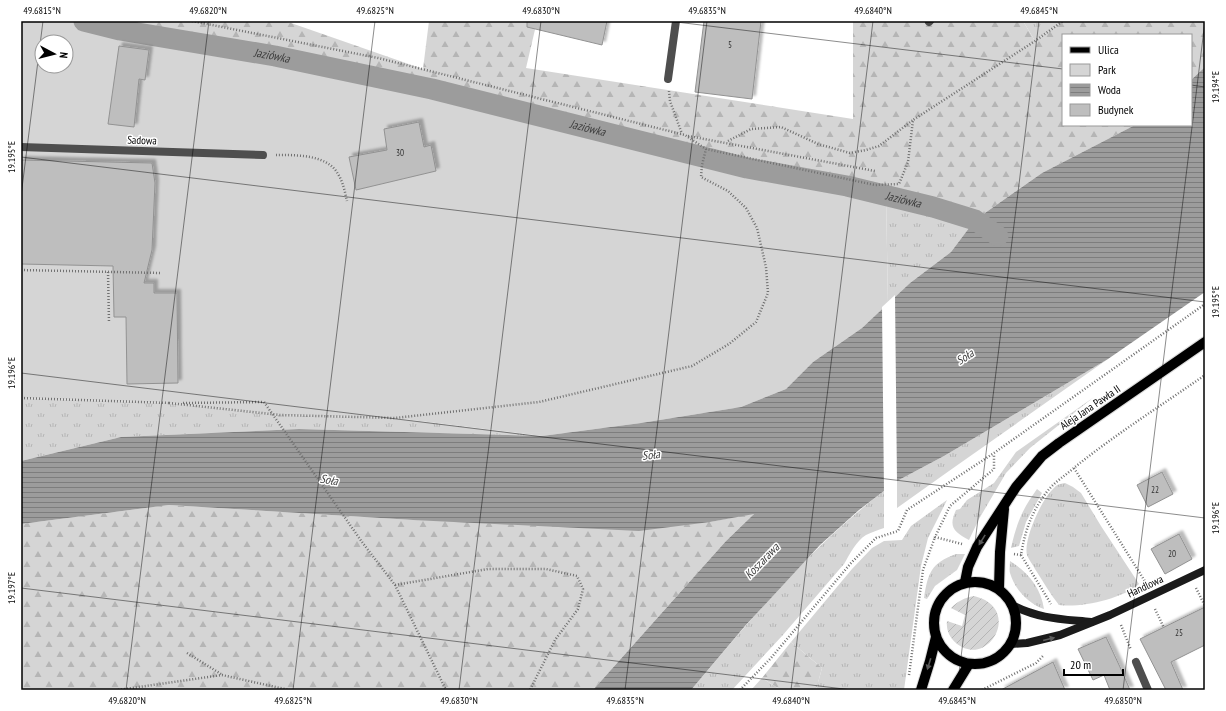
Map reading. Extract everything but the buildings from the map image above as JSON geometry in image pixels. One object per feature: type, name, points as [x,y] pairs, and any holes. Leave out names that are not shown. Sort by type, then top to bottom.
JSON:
[{"type":"main road","name":"Aleja Jana Pawła II","points":[[965,582],[968,567],[977,547],[1020,481],[1042,456],[1205,342]]},
{"type":"main road","name":"Aleja Jana Pawła II","points":[[999,588],[1000,552],[1004,507]]},
{"type":"main road","points":[[979,581],[999,588],[1012,605],[1016,618],[1016,632],[1010,644],[1003,654],[993,661],[981,664],[969,664],[958,661],[941,647],[936,637],[933,624],[935,610],[942,598],[952,588],[965,582],[979,581]]},
{"type":"main road","points":[[921,690],[936,637]]},
{"type":"main road","points":[[953,690],[969,664]]},
{"type":"street","points":[[668,79],[676,21]]},
{"type":"street","name":"Sadowa","points":[[21,147],[263,155]]},
{"type":"street","name":"Handlowa","points":[[1010,644],[1027,643],[1048,639],[1094,622],[1153,596],[1205,570]]},
{"type":"street","points":[[1012,605],[1026,612],[1040,616],[1094,622]]},
{"type":"street","points":[[1136,662],[1148,690]]},
{"type":"path","points":[[192,21],[378,58],[684,135],[875,171]]},
{"type":"path","points":[[728,141],[751,129],[781,127],[818,144],[850,153],[879,146],[913,120],[1035,41],[1063,21]]},
{"type":"path","points":[[668,79],[670,101],[684,135],[706,149],[875,185],[899,184],[908,162],[913,120]]},
{"type":"path","points":[[169,403],[280,415],[395,418],[539,402],[692,366],[729,344],[756,322],[768,293],[766,268],[757,228],[746,208],[728,191],[701,177],[706,149]]},
{"type":"path","points":[[263,155],[304,156],[318,159],[329,165],[338,173],[347,200]]},
{"type":"path","points":[[21,270],[161,273]]},
{"type":"path","points":[[108,272],[109,323]]},
{"type":"path","points":[[740,690],[771,658],[851,563],[876,538],[898,531],[907,510],[994,453],[1205,304]]},
{"type":"path","points":[[1052,605],[1021,555],[1024,534],[1034,512],[1046,492],[1087,457],[1205,375]]},
{"type":"path","points":[[21,398],[169,403],[264,402],[362,542],[395,585],[446,690]]},
{"type":"path","points":[[909,666],[923,570],[935,537],[950,506],[994,469],[994,453]]},
{"type":"path","points":[[1074,468],[1147,585],[1141,588]]},
{"type":"path","points":[[935,537],[969,546]]},
{"type":"path","points":[[1009,554],[1021,555]]},
{"type":"path","points":[[395,585],[488,569],[546,569],[577,576],[583,589],[578,609],[555,640],[530,690]]},
{"type":"path","points":[[1196,588],[1205,606]]},
{"type":"path","points":[[1155,608],[1164,628]]},
{"type":"path","points":[[1120,624],[1136,662]]},
{"type":"path","points":[[187,653],[222,674],[289,690]]},
{"type":"path","points":[[982,690],[1036,664],[1044,655]]},
{"type":"path","points":[[118,690],[222,674]]},
{"type":"green space","points":[[21,21],[84,21],[120,30],[275,56],[432,89],[747,168],[886,194],[888,304],[862,328],[813,362],[786,389],[741,407],[641,423],[542,436],[395,418],[280,415],[169,403],[21,398]]},
{"type":"green space","points":[[84,21],[279,21],[291,23],[423,69],[429,21],[537,21],[526,68],[853,119],[853,21],[1023,21],[1035,41],[1063,21],[1205,21],[1205,67],[1192,79],[1192,34],[1062,34],[1062,126],[1133,126],[1042,173],[975,220],[886,194],[747,168],[432,89],[120,30]]},
{"type":"green space","points":[[1023,21],[1063,21],[1035,41]]},
{"type":"green space","points":[[886,194],[975,220],[951,252],[910,283],[888,304]]},
{"type":"green space","points":[[1108,359],[897,508],[897,481],[944,456]]},
{"type":"green space","points":[[1094,397],[1030,448],[1006,473],[979,519],[969,540],[956,531],[953,521],[956,510],[960,509],[967,500],[994,483],[1016,452]]},
{"type":"green space","points":[[21,398],[169,403],[280,415],[395,418],[542,436],[299,429],[121,437],[21,461]]},
{"type":"green space","points":[[1065,483],[1081,493],[1139,584],[1132,589],[1112,598],[1089,604],[1068,606],[1059,605],[1035,569],[1027,555],[1028,540],[1034,520],[1049,493],[1059,484]]},
{"type":"green space","points":[[1037,489],[1042,493],[1026,522],[1019,546],[1011,548],[1015,531],[1027,503]]},
{"type":"green space","points":[[884,491],[884,528],[866,535],[859,541],[844,564],[782,636],[732,690],[691,690],[782,585],[806,560],[857,513]]},
{"type":"green space","points":[[947,500],[928,538],[921,566],[904,690],[816,690],[822,668],[791,642],[852,569],[872,548],[884,541],[902,540],[911,526]]},
{"type":"green space","points":[[169,505],[413,520],[710,522],[755,513],[726,541],[593,690],[21,690],[21,524]]},
{"type":"green space","points":[[956,554],[965,554],[957,570],[935,586],[927,599],[924,598],[929,575],[932,570],[941,561]]},
{"type":"green space","points":[[1010,561],[1017,565],[1033,581],[1040,594],[1044,609],[1033,604],[1019,591],[1010,573]]},
{"type":"green space","points":[[974,596],[989,603],[997,612],[999,623],[996,634],[989,643],[979,649],[968,649],[956,643],[950,636],[947,621],[962,626],[965,615],[951,608],[961,600]]},
{"type":"green space","points":[[791,642],[822,668],[816,690],[781,690],[762,678]]},
{"type":"green space","points":[[762,678],[781,690],[751,690]]},
{"type":"water","points":[[1205,67],[1205,292],[1108,359],[944,456],[897,481],[859,510],[820,545],[745,626],[691,690],[593,690],[726,541],[754,514],[710,522],[639,531],[413,520],[169,505],[21,524],[21,461],[121,437],[299,429],[542,436],[641,423],[741,407],[786,389],[813,362],[862,328],[910,283],[951,252],[975,220],[1042,173],[1133,126],[1192,126],[1192,79]]},
{"type":"pier","points":[[895,295],[897,483],[884,493],[882,307]]},
{"type":"waterway","name":"Jaziówka","points":[[84,21],[120,30],[275,56],[432,89],[747,168],[847,186],[933,207],[975,220],[998,236]]},
{"type":"water label","name":"Soła","points":[[965,357]]},
{"type":"water label","name":"Soła","points":[[651,455]]},
{"type":"water label","name":"Soła","points":[[329,480]]},
{"type":"water label","name":"Koszarawa","points":[[762,561]]}]
